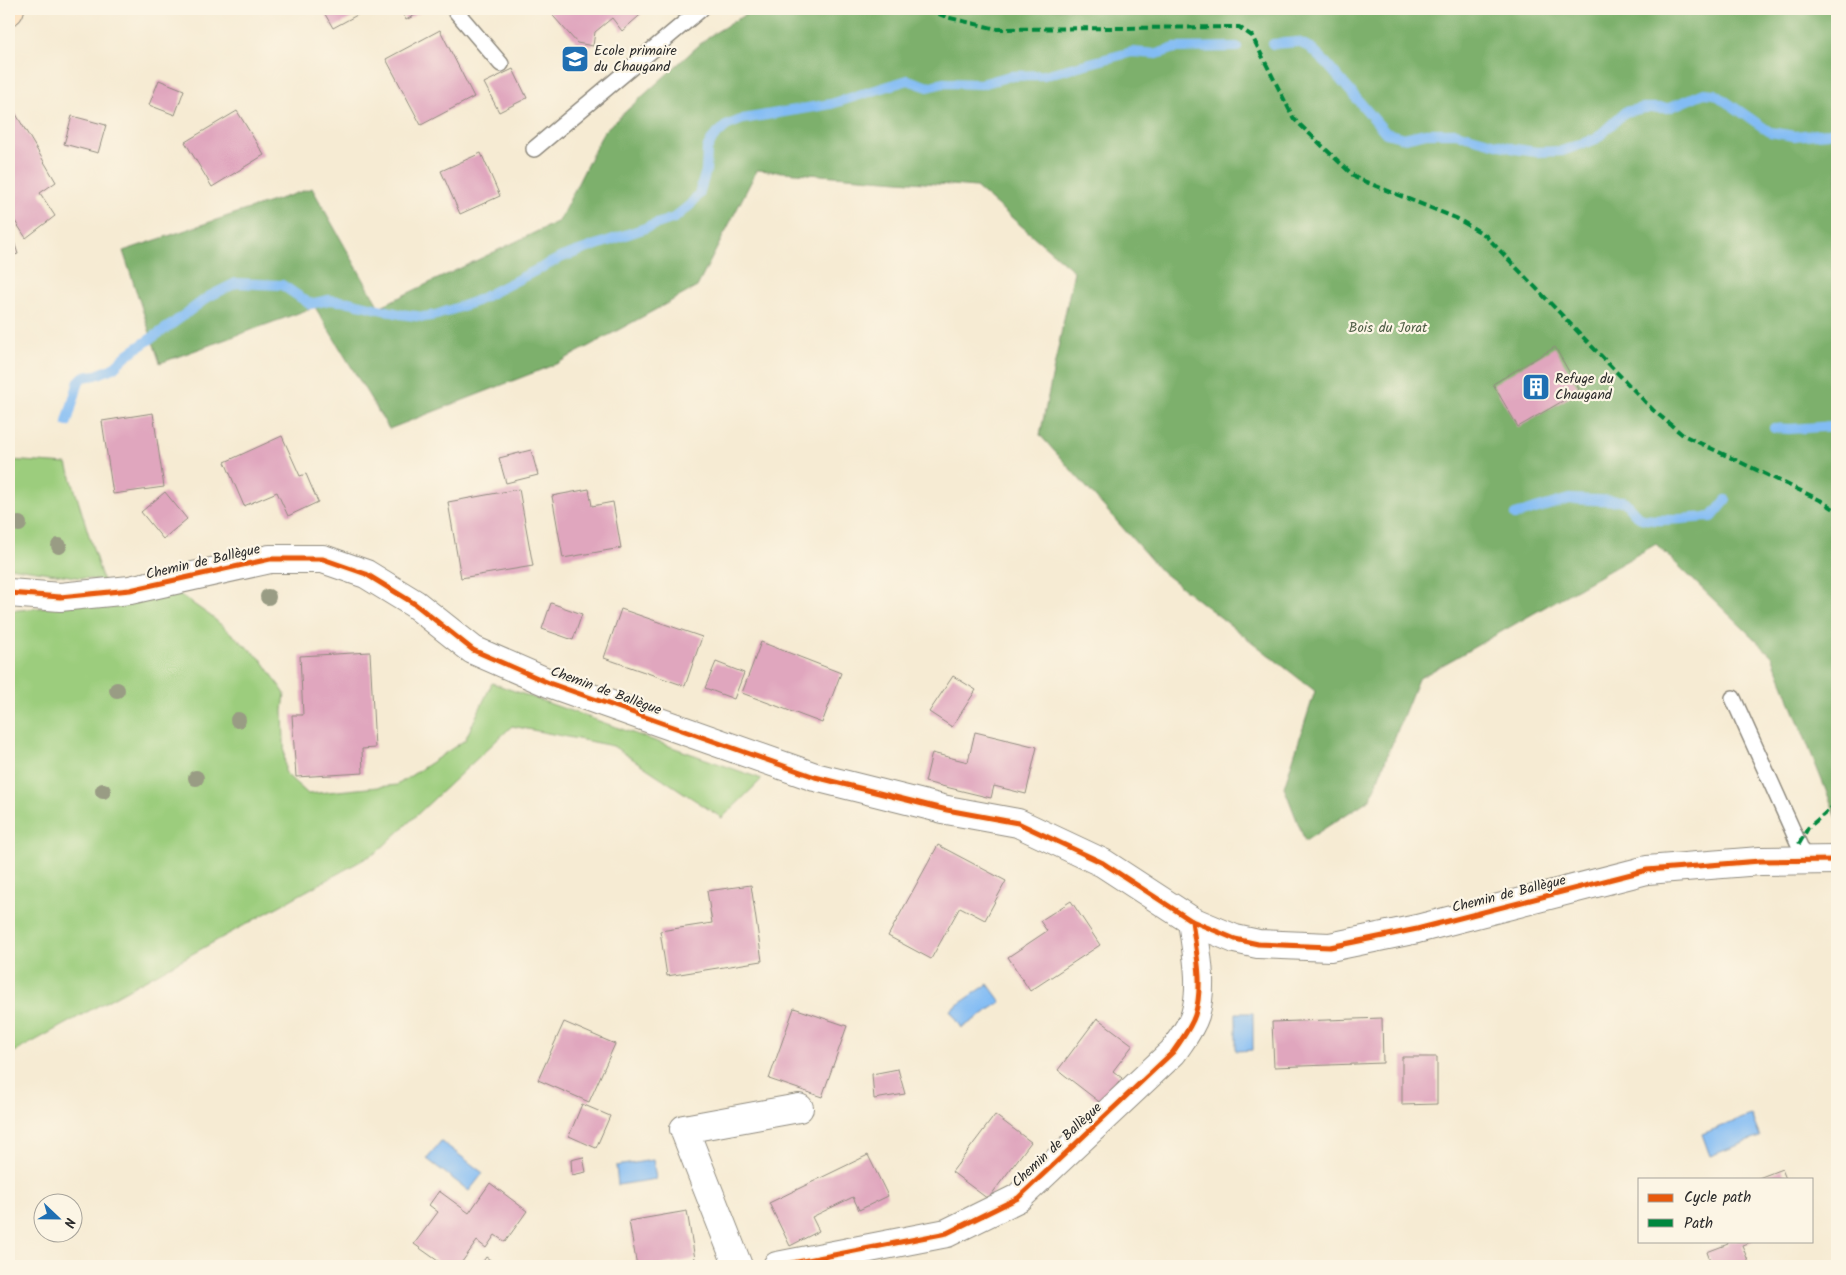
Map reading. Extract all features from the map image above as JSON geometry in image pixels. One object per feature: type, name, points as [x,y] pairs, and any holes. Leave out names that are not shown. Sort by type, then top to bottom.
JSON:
[{"type":"street","name":"Chemin de Ballègue","points":[[9,593],[60,597],[130,590],[270,558],[322,559],[366,574],[415,604],[473,650],[549,684],[816,777],[947,810],[1018,822],[1103,863],[1192,921],[1228,936],[1258,944],[1330,947],[1417,929],[1647,870],[1760,861],[1837,860]]},
{"type":"street","name":"Chemin de Ballègue","points":[[778,1266],[947,1233],[1018,1198],[1173,1052],[1187,1031],[1195,1015],[1199,974],[1192,921]]},
{"type":"street","points":[[738,1266],[684,1129],[799,1108]]},
{"type":"lane","points":[[454,9],[501,64]]},
{"type":"lane","points":[[534,149],[701,9]]},
{"type":"lane","points":[[1733,698],[1806,860]]},
{"type":"green space","name":"Bois du Jorat","points":[[754,9],[1837,9],[1837,818],[1772,656],[1656,544],[1418,679],[1370,799],[1305,841],[1284,787],[1315,691],[1162,572],[1040,435],[1074,271],[976,187],[757,170],[697,287],[556,364],[389,429],[315,307],[160,363],[123,251],[312,188],[379,307],[559,221],[604,131],[708,37]]},
{"type":"green space","points":[[9,460],[67,464],[103,581],[9,567]]},
{"type":"green space","points":[[179,594],[212,617],[262,660],[285,694],[283,710],[285,773],[308,794],[397,785],[465,740],[492,683],[762,779],[722,818],[613,746],[512,726],[377,852],[9,1055],[9,611]]},
{"type":"water","points":[[988,984],[1001,1002],[962,1028],[950,1010]]},
{"type":"water","points":[[1236,1013],[1253,1013],[1253,1050],[1236,1051]]},
{"type":"water","points":[[1751,1115],[1760,1137],[1710,1156],[1702,1134]]},
{"type":"water","points":[[441,1141],[483,1173],[469,1191],[427,1159]]},
{"type":"water","points":[[653,1160],[656,1179],[618,1185],[616,1166]]},
{"type":"building","points":[[322,9],[368,9],[333,28]]},
{"type":"building","points":[[400,9],[426,9],[406,20]]},
{"type":"building","points":[[547,9],[647,9],[622,31],[612,18],[595,32],[593,46],[577,43]]},
{"type":"building","points":[[440,30],[474,97],[421,125],[386,59]]},
{"type":"building","points":[[513,69],[527,98],[499,112],[484,83]]},
{"type":"building","points":[[159,80],[184,90],[175,115],[149,105]]},
{"type":"building","points":[[10,104],[56,182],[40,193],[55,216],[26,238],[9,212]]},
{"type":"building","points":[[237,111],[264,155],[212,187],[185,142]]},
{"type":"building","points":[[72,116],[106,125],[98,153],[64,144]]},
{"type":"building","points":[[481,153],[500,196],[460,214],[441,171]]},
{"type":"building","points":[[9,226],[18,254],[9,257]]},
{"type":"building","name":"Refuge du Chaugand","points":[[1555,347],[1580,391],[1518,427],[1493,384]]},
{"type":"building","points":[[153,413],[164,487],[113,494],[102,421]]},
{"type":"building","points":[[282,436],[300,476],[306,474],[318,502],[288,516],[277,492],[244,506],[225,462]]},
{"type":"building","points":[[531,450],[538,475],[506,483],[499,458]]},
{"type":"building","points":[[519,489],[533,566],[461,578],[448,502]]},
{"type":"building","points":[[589,489],[592,506],[613,502],[621,548],[563,558],[552,496]]},
{"type":"building","points":[[165,492],[187,519],[163,539],[141,512]]},
{"type":"building","points":[[551,603],[582,614],[573,640],[542,629]]},
{"type":"building","points":[[621,609],[702,637],[685,686],[604,658]]},
{"type":"building","points":[[761,642],[841,673],[822,723],[742,693]]},
{"type":"building","points":[[370,652],[375,748],[362,749],[363,773],[296,777],[292,715],[303,715],[300,656]]},
{"type":"building","points":[[716,662],[744,673],[734,699],[705,688]]},
{"type":"building","points":[[953,676],[976,690],[952,727],[929,712]]},
{"type":"building","points":[[975,732],[1037,747],[1026,794],[994,786],[991,798],[925,782],[932,753],[968,762]]},
{"type":"building","points":[[938,845],[1006,881],[985,920],[960,907],[931,959],[888,936]]},
{"type":"building","points":[[751,885],[762,961],[667,976],[660,931],[712,923],[707,891]]},
{"type":"building","points":[[1071,901],[1100,945],[1030,991],[1008,957],[1047,931],[1040,921]]},
{"type":"building","points":[[794,1008],[847,1026],[822,1097],[769,1079]]},
{"type":"building","points":[[1097,1018],[1133,1045],[1113,1071],[1122,1078],[1102,1104],[1058,1070]]},
{"type":"building","points":[[1382,1018],[1383,1063],[1274,1067],[1272,1022]]},
{"type":"building","points":[[564,1022],[615,1044],[589,1102],[538,1080]]},
{"type":"building","points":[[1402,1057],[1437,1057],[1437,1104],[1402,1105]]},
{"type":"building","points":[[898,1069],[905,1094],[874,1099],[872,1074]]},
{"type":"building","points":[[582,1104],[610,1116],[596,1148],[569,1136]]},
{"type":"building","points":[[995,1115],[1031,1142],[988,1199],[952,1172]]},
{"type":"building","points":[[868,1155],[888,1196],[859,1210],[853,1197],[812,1217],[819,1231],[790,1246],[769,1203]]},
{"type":"building","points":[[583,1157],[586,1172],[572,1175],[571,1160]]},
{"type":"building","points":[[1782,1169],[1786,1178],[1759,1178]]},
{"type":"building","points":[[490,1183],[527,1211],[505,1242],[495,1235],[486,1248],[477,1241],[459,1266],[445,1266],[414,1244],[438,1212],[429,1205],[439,1191],[469,1213]]},
{"type":"building","points":[[687,1211],[695,1259],[656,1266],[637,1266],[629,1221]]},
{"type":"building","points":[[1727,1242],[1750,1242],[1742,1245],[1750,1266],[1712,1266],[1707,1252],[1728,1244]]},
{"type":"building","points":[[486,1257],[499,1266],[480,1266]]},
{"type":"waterway","points":[[1273,44],[1298,42],[1309,47],[1327,64],[1386,133],[1404,138],[1426,133],[1456,133],[1515,149],[1537,152],[1562,151],[1596,139],[1625,112],[1644,108],[1669,108],[1704,93],[1715,94],[1770,132],[1794,136],[1828,133],[1837,128]]},
{"type":"waterway","points":[[67,422],[79,381],[83,377],[96,375],[113,368],[128,354],[208,297],[236,283],[282,285],[310,304],[329,300],[349,302],[400,314],[424,317],[436,315],[474,302],[562,257],[674,218],[690,205],[699,194],[706,171],[707,149],[713,138],[726,126],[743,119],[831,104],[908,80],[928,87],[943,83],[982,84],[1010,76],[1044,75],[1132,52],[1157,54],[1175,48],[1237,47]]},
{"type":"waterway","points":[[1774,428],[1837,426]]},
{"type":"waterway","points":[[1515,515],[1569,499],[1624,501],[1639,517],[1647,519],[1664,520],[1712,517],[1726,500]]},
{"type":"marked path","points":[[927,9],[946,17],[997,29],[1239,27],[1252,36],[1294,119],[1356,178],[1456,218],[1485,235],[1653,410],[1683,435],[1820,500],[1837,511]]},
{"type":"marked path","points":[[1799,844],[1808,828],[1837,803]]},
{"type":"cycle path","points":[[9,593],[60,597],[130,590],[270,559],[323,559],[366,574],[415,604],[473,650],[549,683],[815,777],[947,810],[1018,823],[1103,863],[1192,921],[1235,939],[1258,944],[1330,947],[1417,929],[1647,870],[1760,861],[1837,860]]},
{"type":"cycle path","points":[[777,1266],[947,1233],[1018,1198],[1173,1052],[1191,1025],[1198,1003],[1199,991],[1192,921]]},
{"type":"place","name":"Ecole primaire du Chaugand","points":[[575,59]]},
{"type":"place","name":"Refuge du Chaugand","points":[[1536,387]]}]
